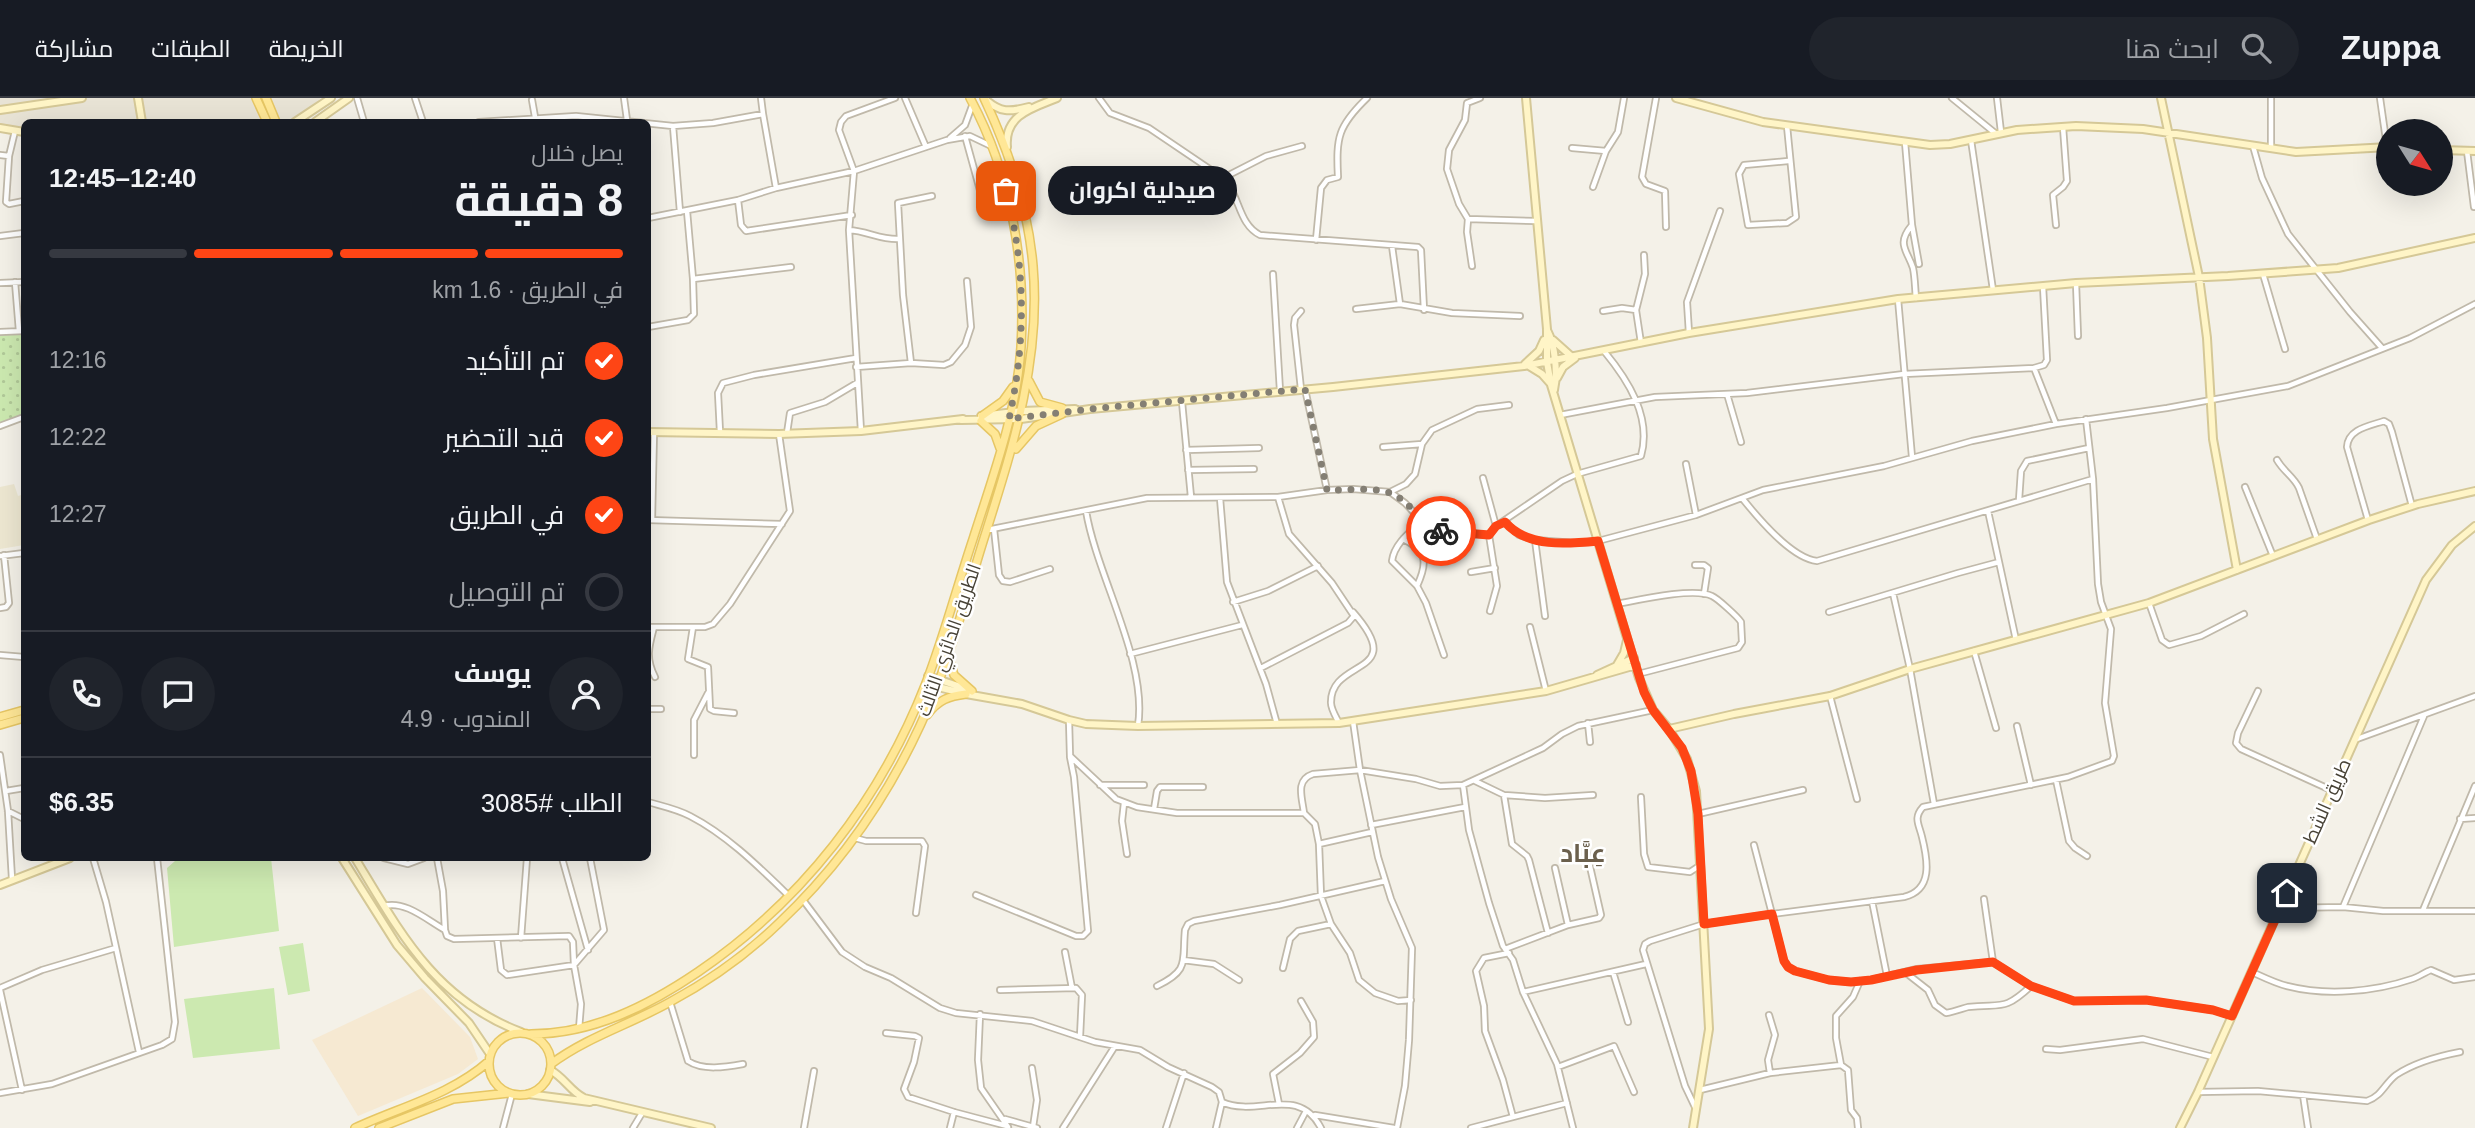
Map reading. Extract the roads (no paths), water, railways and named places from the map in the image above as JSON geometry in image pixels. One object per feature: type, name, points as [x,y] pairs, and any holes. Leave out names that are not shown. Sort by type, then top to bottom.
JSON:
[{"type":"main road","points":[[256,98],[266,119]]},
{"type":"main road","points":[[266,98],[275,119]]},
{"type":"main road","name":"الطريق الدائري الثالث","points":[[551,1067],[575,1047],[670,1002],[742,955],[803,900],[855,838],[881,799],[938,684],[990,530],[1012,455],[1029,381],[1033,268],[1025,215],[1007,151],[984,98]]},
{"type":"main road","name":"الطريق الدائري الثالث","points":[[531,1034],[559,1034],[579,1030],[625,1013],[690,977],[729,949],[789,897],[824,859],[865,802],[891,758],[927,680],[1010,416],[1021,349],[1022,280],[1018,244],[1006,191],[992,147],[972,100]]},
{"type":"main road","points":[[1000,450],[995,434],[982,418],[1003,401],[1017,381]]},
{"type":"main road","points":[[1029,381],[1040,402],[1062,411]]},
{"type":"main road","points":[[1012,455],[1036,426],[1062,411]]},
{"type":"main road","points":[[948,653],[954,675],[969,693]]},
{"type":"main road","points":[[920,724],[938,702],[947,697],[969,693]]},
{"type":"main road","points":[[0,717],[21,711]]},
{"type":"main road","points":[[0,725],[21,719]]},
{"type":"main road","points":[[355,1128],[450,1089],[473,1075],[490,1058],[499,1041],[513,1033],[531,1034],[544,1043],[550,1056],[551,1067],[540,1088],[528,1094],[511,1093],[453,1099],[379,1128]]},
{"type":"main road","points":[[490,1058],[490,1073],[495,1083],[511,1093]]},
{"type":"street","points":[[0,110],[82,98]]},
{"type":"street","points":[[138,98],[142,119]]},
{"type":"street","points":[[300,119],[331,98]]},
{"type":"street","points":[[319,119],[349,98]]},
{"type":"street","points":[[357,98],[363,119]]},
{"type":"street","points":[[415,98],[422,119]]},
{"type":"street","points":[[624,98],[627,119]]},
{"type":"street","points":[[761,98],[776,188]]},
{"type":"street","points":[[861,431],[849,230],[854,171],[839,130],[846,116],[895,98]]},
{"type":"street","points":[[905,98],[926,147]]},
{"type":"street","points":[[984,98],[993,107],[1004,111],[1038,106]]},
{"type":"street","points":[[1007,151],[1006,136],[1010,124],[1038,106],[1058,98]]},
{"type":"street","points":[[1099,98],[1110,113],[1149,128],[1223,178],[1232,188],[1248,228],[1260,235],[1414,246],[1421,250],[1424,310]]},
{"type":"street","points":[[1316,240],[1321,188],[1327,180],[1338,177],[1337,150],[1341,131],[1349,116],[1367,98]]},
{"type":"street","points":[[1472,265],[1467,232],[1468,219],[1459,204],[1447,169],[1449,150],[1465,120],[1466,105],[1480,98]]},
{"type":"street","points":[[1527,98],[1550,361],[1560,415],[1638,676],[1653,710],[1669,729],[1687,759],[1696,791],[1709,1029],[1693,1128]]},
{"type":"street","points":[[1593,187],[1606,151],[1618,132],[1624,98]]},
{"type":"street","points":[[1656,98],[1642,177],[1646,184],[1665,191],[1666,227]]},
{"type":"street","points":[[1676,98],[1787,126],[1930,145],[1971,140],[1998,133],[2063,126],[2128,127],[2296,152],[2376,148]]},
{"type":"street","points":[[1952,98],[1998,133]]},
{"type":"street","points":[[1997,98],[1998,133]]},
{"type":"street","points":[[2169,98],[2162,101],[2199,277],[2219,481],[2236,570]]},
{"type":"street","points":[[2271,98],[2271,149]]},
{"type":"street","points":[[2380,98],[2383,119]]},
{"type":"street","points":[[533,99],[536,117]]},
{"type":"street","points":[[947,140],[965,125],[972,100]]},
{"type":"street","points":[[651,123],[674,125],[763,114]]},
{"type":"street","points":[[514,119],[576,116],[614,119]]},
{"type":"street","points":[[674,125],[680,212]]},
{"type":"street","points":[[1787,126],[1788,161],[1796,217],[1787,223],[1748,225],[1740,168],[1744,165],[1788,161]]},
{"type":"street","points":[[2056,225],[2053,194],[2067,181],[2063,126]]},
{"type":"street","points":[[0,128],[21,132]]},
{"type":"street","points":[[15,131],[9,156],[6,202],[21,202]]},
{"type":"street","points":[[965,136],[981,194],[1006,191]]},
{"type":"street","points":[[651,217],[738,200],[776,188],[854,171],[965,136],[992,147]]},
{"type":"street","points":[[1971,140],[1993,290]]},
{"type":"street","points":[[1905,141],[1912,225],[1919,264]]},
{"type":"street","points":[[1223,178],[1266,156],[1302,146]]},
{"type":"street","points":[[2253,146],[2262,178],[2285,228],[2350,312],[2382,348]]},
{"type":"street","points":[[1572,148],[1606,151]]},
{"type":"street","points":[[2471,151],[2474,207]]},
{"type":"street","points":[[0,155],[9,156]]},
{"type":"street","points":[[911,363],[898,203],[932,196]]},
{"type":"street","points":[[738,200],[741,225],[746,231],[852,215]]},
{"type":"street","points":[[651,327],[683,322],[692,317],[695,310],[687,211]]},
{"type":"street","points":[[1689,333],[1688,302],[1720,211]]},
{"type":"street","points":[[1468,219],[1536,221]]},
{"type":"street","points":[[1912,225],[1905,234],[1903,246],[1913,268],[1916,298]]},
{"type":"street","points":[[849,230],[863,231],[887,240],[899,239]]},
{"type":"street","points":[[0,236],[21,233]]},
{"type":"street","points":[[651,432],[783,434],[861,431],[1182,402],[1525,365],[1689,333],[1898,299],[2076,283],[2319,270],[2475,238]]},
{"type":"street","points":[[1392,246],[1400,304]]},
{"type":"street","points":[[1641,343],[1636,310],[1645,274],[1644,255]]},
{"type":"street","points":[[693,279],[791,267]]},
{"type":"street","points":[[1273,274],[1280,391]]},
{"type":"street","points":[[2263,274],[2285,349]]},
{"type":"street","points":[[856,367],[911,363],[944,365],[951,362],[962,350],[971,327],[967,281]]},
{"type":"street","points":[[15,282],[21,324]]},
{"type":"street","points":[[0,283],[21,282]]},
{"type":"street","points":[[2076,283],[2078,336]]},
{"type":"street","points":[[1560,415],[1655,397],[1727,394],[1904,374],[2034,368],[2045,365],[2047,360],[2043,286]]},
{"type":"street","points":[[1898,299],[1912,457]]},
{"type":"street","points":[[1356,309],[1400,304],[1424,310],[1520,316]]},
{"type":"street","points":[[1505,522],[1519,535],[1535,540],[1576,543],[1598,541],[1696,516],[1788,484],[1884,466],[1972,441],[2056,424],[2211,401],[2288,386],[2410,338],[2475,304]]},
{"type":"street","points":[[1603,311],[1622,308],[1636,310]]},
{"type":"street","points":[[1301,312],[1295,318],[1294,325],[1303,389],[1327,490]]},
{"type":"street","points":[[0,332],[21,331]]},
{"type":"street","points":[[1548,338],[1574,357]]},
{"type":"street","points":[[1525,365],[1548,338]]},
{"type":"street","points":[[1490,611],[1497,586],[1489,535],[1496,526],[1577,474],[1641,456],[1643,438],[1637,401],[1627,381],[1604,351]]},
{"type":"street","points":[[1553,386],[1563,367],[1574,357]]},
{"type":"street","points":[[720,432],[718,393],[723,383],[754,375],[856,358]]},
{"type":"street","points":[[1525,365],[1542,374],[1553,386]]},
{"type":"street","points":[[2034,368],[2056,424]]},
{"type":"street","points":[[651,627],[705,627],[720,617],[790,511],[783,434],[790,413],[825,402],[857,383]]},
{"type":"street","points":[[1727,394],[1741,442]]},
{"type":"street","points":[[1182,402],[1191,497]]},
{"type":"street","points":[[1050,569],[1010,582],[1003,581],[999,575],[990,530],[1147,498],[1278,497],[1327,490],[1390,492],[1406,484],[1415,474],[1422,444],[1432,430],[1477,408],[1509,405]]},
{"type":"street","points":[[0,426],[21,418]]},
{"type":"street","points":[[1695,1108],[1685,1086],[1646,964],[1643,950],[1645,944],[1704,924],[1915,894],[1923,888],[1926,880],[1922,834],[1916,820],[1923,807],[2056,780],[2107,765],[2113,758],[2105,703],[2112,639],[2098,584],[2093,479],[2086,419]]},
{"type":"street","points":[[2368,520],[2347,447],[2348,439],[2353,433],[2384,421],[2389,424],[2392,432],[2412,506]]},
{"type":"street","points":[[1383,447],[1422,444]]},
{"type":"street","points":[[1186,450],[1259,448]]},
{"type":"street","points":[[2020,500],[2021,471],[2027,461],[2090,448]]},
{"type":"street","points":[[2277,460],[2300,488],[2318,539]]},
{"type":"street","points":[[1686,464],[1696,516]]},
{"type":"street","points":[[1188,470],[1254,469]]},
{"type":"street","points":[[1483,478],[1496,526]]},
{"type":"street","points":[[1742,498],[1768,528],[1807,559],[1814,561],[2093,479]]},
{"type":"street","points":[[2245,487],[2273,556]]},
{"type":"street","points":[[1669,729],[1734,713],[1829,696],[1910,669],[2149,603],[2368,520],[2463,492],[2475,491]]},
{"type":"street","points":[[1390,492],[1422,521],[1440,531],[1489,535]]},
{"type":"street","points":[[1278,497],[1289,534],[1368,630],[1374,645],[1372,657],[1366,664],[1347,675],[1333,692],[1331,704],[1339,723]]},
{"type":"street","points":[[1220,498],[1227,582],[1261,668],[1277,724]]},
{"type":"street","points":[[1988,510],[2016,640]]},
{"type":"street","points":[[1086,511],[1090,536],[1130,653],[1140,704],[1138,726]]},
{"type":"street","points":[[651,520],[783,524]]},
{"type":"street","points":[[1422,521],[1403,538],[1392,554],[1392,561],[1417,586],[1426,603],[1444,655]]},
{"type":"street","name":"طريق الشط","points":[[2180,1128],[2426,580],[2452,545],[2475,526]]},
{"type":"street","points":[[1403,538],[1418,546],[1421,551],[1424,563],[1417,586]]},
{"type":"street","points":[[1535,540],[1545,616]]},
{"type":"street","points":[[0,608],[8,606],[9,603],[2,555],[21,554]]},
{"type":"street","points":[[1829,612],[1999,562]]},
{"type":"street","points":[[1695,565],[1708,568],[1704,594]]},
{"type":"street","points":[[1233,602],[1268,592],[1318,566]]},
{"type":"street","points":[[1471,572],[1495,568]]},
{"type":"street","points":[[1893,593],[1910,669],[1934,804]]},
{"type":"street","points":[[1617,604],[1660,595],[1704,594],[1713,596],[1741,622],[1741,646],[1638,676],[1619,668]]},
{"type":"street","points":[[2149,603],[2162,640],[2169,645],[2201,636],[2244,614]]},
{"type":"street","points":[[1261,668],[1348,623],[1354,616],[1352,612]]},
{"type":"street","points":[[1130,653],[1242,625]]},
{"type":"street","points":[[693,627],[688,659],[708,667],[712,710],[734,713]]},
{"type":"street","points":[[1530,627],[1546,691]]},
{"type":"street","points":[[1619,668],[1628,638]]},
{"type":"street","points":[[1974,651],[1996,728]]},
{"type":"street","points":[[0,655],[21,657]]},
{"type":"street","points":[[927,680],[969,693],[1022,704],[1069,720],[1094,724],[1138,726],[1339,723],[1546,691],[1635,662]]},
{"type":"street","points":[[651,670],[654,677]]},
{"type":"street","points":[[694,755],[694,720],[709,691]]},
{"type":"street","points":[[2258,691],[2236,743],[2241,748],[2331,790]]},
{"type":"street","points":[[1829,696],[1857,799]]},
{"type":"street","points":[[2356,739],[2475,696]]},
{"type":"street","points":[[651,709],[661,709]]},
{"type":"street","points":[[1411,1000],[1398,1001],[1375,993],[1359,980],[1350,953],[1331,924],[1321,896],[1319,844],[1315,824],[1304,813],[1301,785],[1306,776],[1360,769],[1440,786],[1463,785],[1543,748],[1562,734],[1588,723],[1622,719],[1653,710]]},
{"type":"street","points":[[2343,907],[2424,716]]},
{"type":"street","points":[[976,895],[1076,936],[1083,936],[1088,931],[1070,756],[1069,720]]},
{"type":"street","points":[[1222,1102],[1240,1108],[1287,1103],[1314,1115],[1396,1128],[1405,1086],[1412,948],[1385,881],[1372,832],[1353,721]]},
{"type":"street","points":[[1588,723],[1590,742]]},
{"type":"street","points":[[2017,726],[2031,785]]},
{"type":"street","points":[[0,755],[8,811],[12,878]]},
{"type":"street","points":[[1070,756],[1100,785],[1124,803],[1186,813],[1304,813]]},
{"type":"street","points":[[2056,780],[2069,841],[2088,856]]},
{"type":"street","points":[[1475,781],[1504,795],[1545,798],[1593,795]]},
{"type":"street","points":[[1100,785],[1144,785]]},
{"type":"street","points":[[1463,785],[1465,807],[1489,903],[1507,951],[1516,966],[1523,992],[1558,1067],[1573,1128]]},
{"type":"street","points":[[2423,910],[2475,786]]},
{"type":"street","points":[[1154,809],[1160,787],[1203,787]]},
{"type":"street","points":[[6,791],[21,789]]},
{"type":"street","points":[[1698,814],[1803,790]]},
{"type":"street","points":[[1504,795],[1512,844],[1529,860],[1548,933]]},
{"type":"street","points":[[1641,797],[1644,854],[1648,867],[1690,872],[1699,866]]},
{"type":"street","points":[[651,803],[679,811],[698,821],[731,844],[789,897]]},
{"type":"street","points":[[1124,803],[1122,821],[1127,854]]},
{"type":"street","points":[[1371,825],[1465,807]]},
{"type":"street","points":[[8,811],[21,818]]},
{"type":"street","points":[[2460,819],[2475,818]]},
{"type":"street","points":[[1319,844],[1372,832]]},
{"type":"street","points":[[855,838],[866,841],[924,843],[916,914]]},
{"type":"street","points":[[1754,845],[1784,961],[1788,967],[1829,980],[1860,981],[1905,972],[1993,962],[2031,986],[2074,1001],[2146,1000],[2213,1010],[2232,1016]]},
{"type":"street","points":[[1513,1117],[1485,1031],[1484,1006],[1476,968],[1484,958],[1568,925],[1599,918],[1601,915],[1586,849]]},
{"type":"street","points":[[0,885],[12,878],[61,861]]},
{"type":"street","points":[[94,861],[139,1052]]},
{"type":"street","points":[[0,1093],[52,1084],[172,1039],[175,1030],[157,861]]},
{"type":"street","points":[[344,861],[384,928],[406,958],[469,1023],[490,1058]]},
{"type":"street","points":[[359,861],[412,949],[450,990],[485,1017],[521,1032]]},
{"type":"street","points":[[398,861],[411,864],[418,861]]},
{"type":"street","points":[[438,861],[447,936],[454,939],[569,936],[573,942],[582,1009],[579,1030]]},
{"type":"street","points":[[521,938],[527,861]]},
{"type":"street","points":[[563,861],[588,950]]},
{"type":"street","points":[[497,938],[501,970],[507,975],[574,965],[604,930],[591,861]]},
{"type":"street","points":[[1555,868],[1568,925]]},
{"type":"street","points":[[1157,986],[1181,971],[1185,930],[1188,924],[1194,921],[1385,881]]},
{"type":"street","points":[[1984,899],[1993,962]]},
{"type":"street","points":[[803,900],[850,959],[891,978],[940,1008],[956,1013],[1048,1024],[1080,1037],[1140,1050],[1168,1067],[1212,1087],[1219,1092],[1222,1102],[1216,1128]]},
{"type":"street","points":[[1872,901],[1887,976]]},
{"type":"street","points":[[384,906],[397,904],[445,930]]},
{"type":"street","points":[[2280,908],[2475,911]]},
{"type":"street","points":[[1283,968],[1290,939],[1298,931],[1331,924]]},
{"type":"street","points":[[22,1090],[0,989],[42,970],[116,948]]},
{"type":"street","points":[[1065,952],[1072,988]]},
{"type":"street","points":[[1183,960],[1214,964],[1239,980]]},
{"type":"street","points":[[1523,992],[1646,964]]},
{"type":"street","points":[[2251,972],[2285,986],[2345,991],[2384,987],[2414,979],[2431,970],[2454,980],[2475,977]]},
{"type":"street","points":[[1613,972],[1628,1022]]},
{"type":"street","points":[[1905,972],[1928,990],[1935,1005],[1946,1013],[1968,1007],[2002,1006],[2015,1001],[2031,986]]},
{"type":"street","points":[[1841,1065],[1836,1038],[1836,1016],[1853,997],[1860,981]]},
{"type":"street","points":[[1000,990],[1072,988],[1080,991],[1083,996],[1080,1037]]},
{"type":"street","points":[[1279,1104],[1273,1074],[1300,1054],[1314,1037],[1313,1022],[1301,1001]]},
{"type":"street","points":[[670,1002],[688,1061],[696,1066],[712,1067],[743,1064]]},
{"type":"street","points":[[980,1014],[979,1078],[986,1097],[1008,1127]]},
{"type":"street","points":[[1769,1015],[1775,1035],[1768,1060],[1770,1073]]},
{"type":"street","points":[[886,1033],[919,1038],[905,1085],[906,1095],[1008,1127]]},
{"type":"street","points":[[2046,1049],[2071,1049],[2143,1039],[2213,1057]]},
{"type":"street","points":[[1063,1128],[1115,1046]]},
{"type":"street","points":[[1558,1067],[1614,1046],[1634,1092]]},
{"type":"street","points":[[2198,1092],[2250,1090],[2371,1100],[2381,1093],[2394,1076],[2418,1064],[2460,1052]]},
{"type":"street","points":[[1699,1090],[1770,1073],[1841,1065],[1848,1070],[1851,1110],[1857,1118],[1858,1128]]},
{"type":"street","points":[[551,1067],[573,1092],[602,1103],[711,1128]]},
{"type":"street","points":[[1004,1119],[1035,1127],[1037,1100],[1032,1068]]},
{"type":"street","points":[[804,1128],[814,1071]]},
{"type":"street","points":[[1166,1128],[1184,1073]]},
{"type":"street","points":[[503,1128],[511,1093]]},
{"type":"street","points":[[528,1094],[602,1103]]},
{"type":"street","points":[[2303,1095],[2308,1128]]},
{"type":"street","points":[[1471,1128],[1567,1103]]},
{"type":"street","points":[[1297,1128],[1306,1111]]},
{"type":"street","points":[[950,1128],[954,1112]]},
{"type":"street","points":[[633,1128],[642,1113]]},
{"type":"street","points":[[1314,1115],[1321,1128]]},
{"type":"place","name":"صيدلية اكروان","points":[[1006,191]]},
{"type":"district","name":"عِبَّاد","points":[[1583,853]]}]
